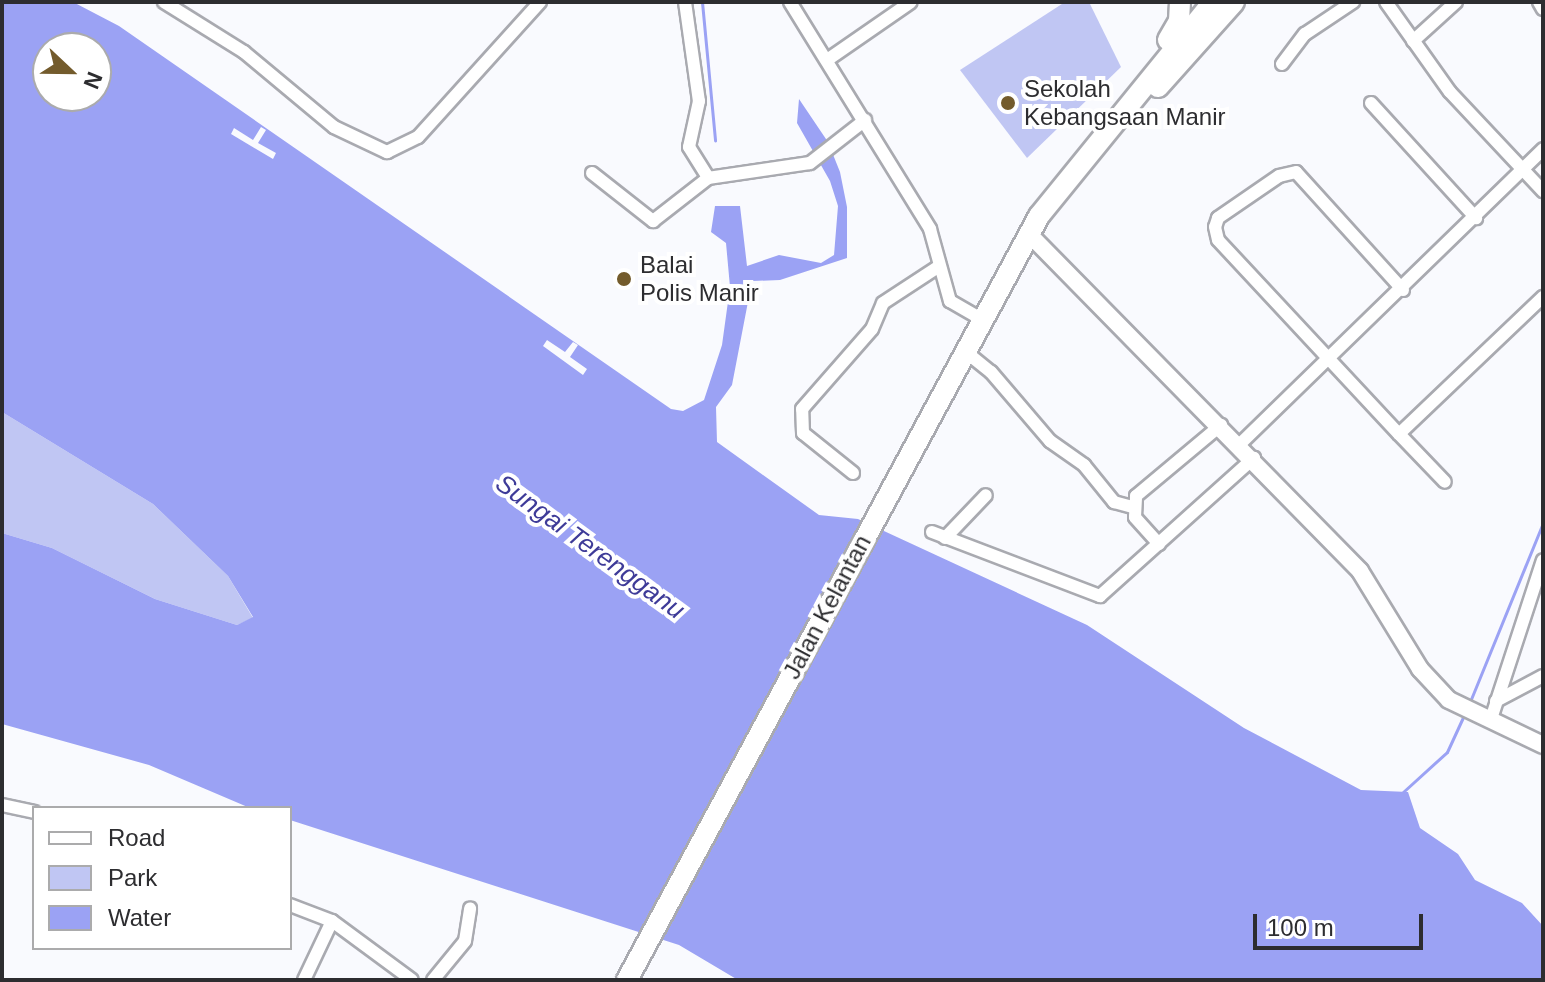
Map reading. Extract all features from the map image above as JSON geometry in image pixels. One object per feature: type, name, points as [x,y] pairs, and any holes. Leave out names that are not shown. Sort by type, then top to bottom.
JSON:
[{"type":"highway","points":[[1126,104],[1172,34],[1180,2]]},
{"type":"highway","name":"Jalan Kelantan","points":[[1032,237],[1039,216],[1126,104],[1213,2]]},
{"type":"highway","name":"Jalan Kelantan","points":[[627,980],[897,476],[1032,237],[1234,2]]},
{"type":"street","points":[[164,2],[244,52],[346,135],[387,152],[418,137],[540,2]]},
{"type":"street","points":[[685,2],[699,101],[689,147],[708,178]]},
{"type":"street","points":[[790,2],[830,58],[930,229],[938,267],[950,301],[983,320]]},
{"type":"street","points":[[1282,64],[1305,34],[1353,2]]},
{"type":"street","points":[[1386,2],[1450,92],[1543,191]]},
{"type":"street","points":[[1413,41],[1456,2]]},
{"type":"street","points":[[1539,2],[1543,9]]},
{"type":"street","points":[[830,58],[908,3]]},
{"type":"street","points":[[1371,103],[1476,218]]},
{"type":"street","points":[[592,173],[653,221],[708,178],[810,163],[865,120]]},
{"type":"street","points":[[1240,444],[1403,290],[1543,149]]},
{"type":"street","points":[[1403,290],[1296,172],[1279,176],[1218,218],[1218,240],[1327,361],[1445,482]]},
{"type":"street","points":[[1032,237],[1254,458],[1360,571],[1420,669],[1449,700],[1543,745]]},
{"type":"street","points":[[853,473],[803,433],[802,409],[872,329],[883,303],[938,267]]},
{"type":"street","points":[[1399,434],[1543,297]]},
{"type":"street","points":[[966,352],[991,372],[1050,441],[1084,465],[1114,502],[1133,507]]},
{"type":"street","points":[[1159,544],[1135,517],[1133,507],[1144,489],[1221,425]]},
{"type":"street","points":[[932,532],[998,554],[1094,597],[1105,593],[1254,458]]},
{"type":"street","points":[[945,538],[986,495]]},
{"type":"street","points":[[1487,717],[1496,701],[1543,560]]},
{"type":"street","points":[[1496,701],[1543,676]]},
{"type":"street","points":[[2,805],[32,812]]},
{"type":"street","points":[[292,906],[332,921],[412,980]]},
{"type":"street","points":[[433,980],[465,941],[470,908]]},
{"type":"street","points":[[304,980],[332,921]]},
{"type":"green space","points":[[1065,2],[1089,2],[1121,67],[1027,158],[960,70]]},
{"type":"green space","points":[[2,412],[153,504],[228,576],[253,618],[237,625],[155,599],[52,548],[2,533]]},
{"type":"water","name":"Sungai Terengganu","points":[[2,2],[73,2],[119,26],[671,409],[683,411],[704,400],[722,345],[730,287],[726,243],[711,232],[715,206],[740,206],[747,266],[779,255],[821,263],[834,255],[838,206],[830,181],[797,123],[799,99],[828,142],[840,172],[847,207],[847,258],[780,280],[752,281],[732,385],[716,407],[717,442],[819,515],[858,519],[1087,625],[1244,728],[1361,790],[1408,792],[1420,828],[1458,854],[1475,880],[1522,903],[1543,926],[1543,980],[738,980],[679,945],[292,821],[292,806],[245,806],[149,765],[2,724],[2,533],[52,548],[155,599],[237,625],[253,617],[228,576],[153,504],[2,412]]},
{"type":"pier","points":[[261,127],[266,130],[258,143],[276,153],[273,159],[231,134],[234,128],[253,140]]},
{"type":"pier","points":[[547,340],[565,352],[573,342],[578,345],[570,357],[587,369],[583,375],[543,346]]},
{"type":"waterway","points":[[702,2],[715,140]]},
{"type":"waterway","points":[[1469,704],[1543,523]]},
{"type":"waterway","points":[[1403,792],[1447,752],[1464,715]]},
{"type":"place","name":"Sekolah Kebangsaan Manir","points":[[1008,103]]},
{"type":"place","name":"Balai Polis Manir","points":[[624,279]]}]
